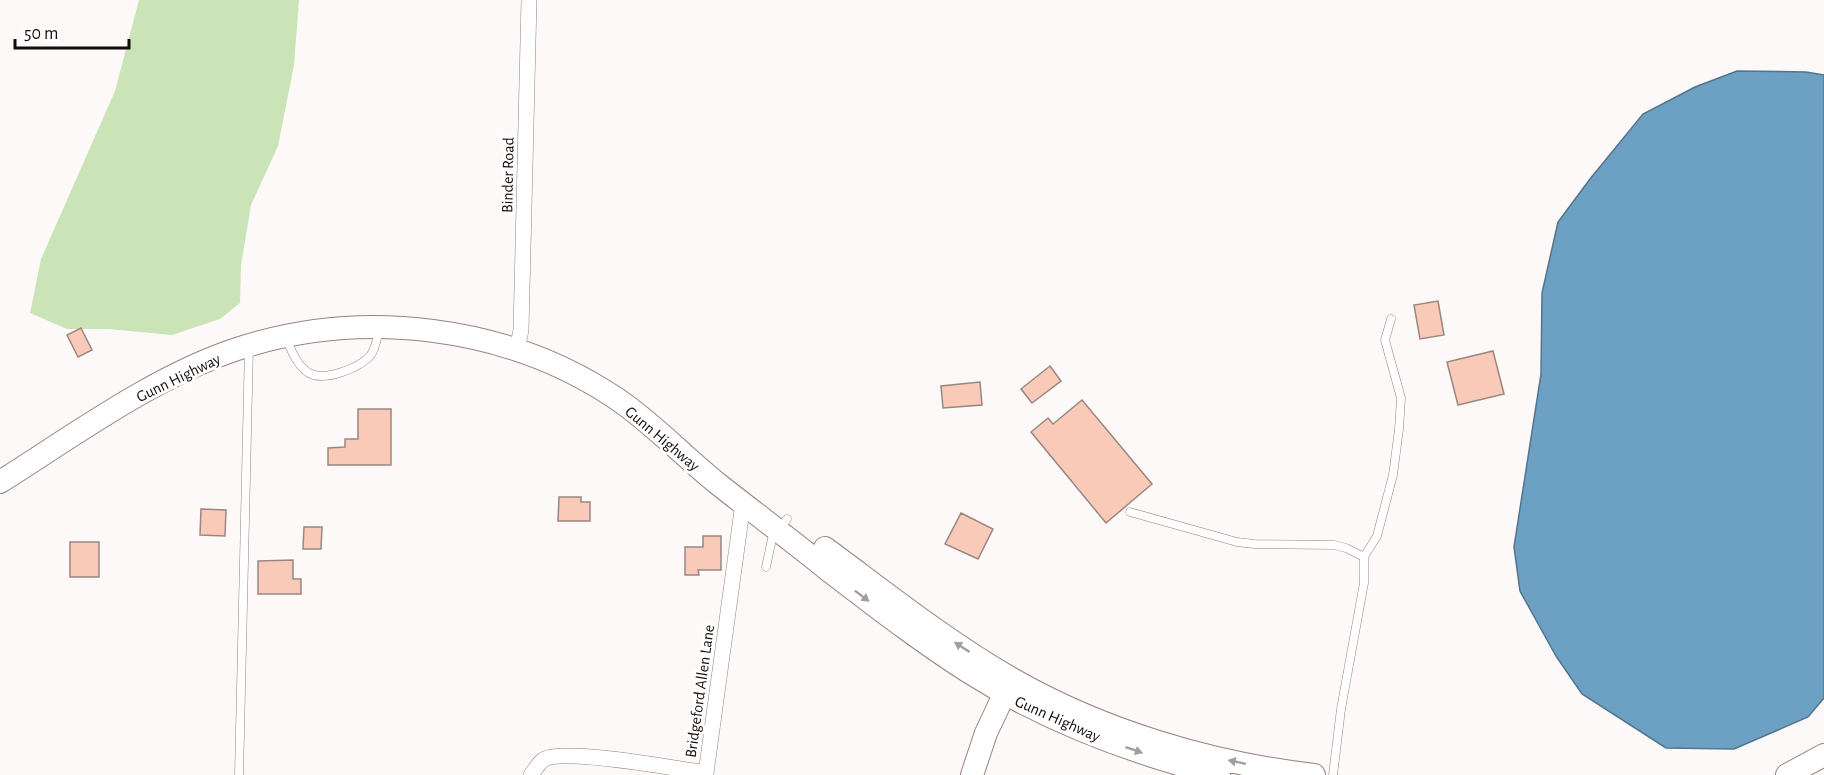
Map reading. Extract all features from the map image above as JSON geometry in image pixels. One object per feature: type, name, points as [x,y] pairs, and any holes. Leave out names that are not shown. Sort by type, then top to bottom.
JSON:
[{"type":"main road","name":"Gunn Highway","points":[[0,482],[163,382],[210,359],[249,346],[286,336],[323,330],[380,327],[452,334],[517,350],[589,382],[648,422],[695,465],[743,503],[783,525],[909,631],[967,671],[1008,686],[1053,718],[1128,748],[1219,775]]},
{"type":"main road","points":[[648,422],[701,454],[783,525]]},
{"type":"main road","points":[[972,775],[986,733],[1008,686],[1146,738],[1247,765],[1314,775]]},
{"type":"main road","points":[[1787,775],[1824,755]]},
{"type":"street","name":"Binder Road","points":[[517,350],[521,330],[529,0]]},
{"type":"street","name":"Bridgeford Allen Lane","points":[[531,775],[543,760],[561,755],[585,756],[705,773],[743,503]]},
{"type":"lane","points":[[1333,775],[1341,709],[1362,593],[1364,557],[1377,536],[1393,475],[1399,429],[1401,398],[1385,340],[1391,319]]},
{"type":"lane","points":[[286,336],[299,363],[308,372],[318,377],[348,369],[370,356],[375,348],[380,327]]},
{"type":"lane","points":[[239,775],[249,346]]},
{"type":"lane","points":[[1130,513],[1237,542],[1334,545],[1364,557]]},
{"type":"lane","points":[[766,567],[769,548],[783,525]]},
{"type":"green space","points":[[139,0],[299,0],[294,65],[278,146],[251,205],[241,265],[240,303],[220,319],[172,335],[109,329],[67,329],[30,313],[41,259],[115,91]]},
{"type":"water","points":[[1737,71],[1806,72],[1824,75],[1824,698],[1808,717],[1734,749],[1666,748],[1582,694],[1556,656],[1520,591],[1514,547],[1541,374],[1542,293],[1558,222],[1643,114],[1695,87]]},
{"type":"building","points":[[1438,301],[1444,335],[1420,339],[1414,305]]},
{"type":"building","points":[[81,328],[92,350],[78,357],[67,335]]},
{"type":"building","points":[[1493,351],[1504,394],[1458,405],[1447,362]]},
{"type":"building","points":[[1050,366],[1061,381],[1032,403],[1021,389]]},
{"type":"building","points":[[980,382],[982,405],[943,408],[941,386]]},
{"type":"building","points":[[1082,400],[1152,484],[1106,523],[1031,432],[1048,418],[1053,424]]},
{"type":"building","points":[[358,409],[391,409],[391,465],[328,465],[328,448],[345,447],[345,439],[358,439]]},
{"type":"building","points":[[559,497],[581,497],[581,502],[590,502],[590,521],[558,521]]},
{"type":"building","points":[[201,509],[226,510],[225,536],[200,535]]},
{"type":"building","points":[[961,513],[993,529],[978,559],[945,544]]},
{"type":"building","points":[[304,527],[322,527],[321,549],[303,549]]},
{"type":"building","points":[[703,536],[721,536],[721,570],[698,570],[699,575],[685,575],[685,547],[703,547]]},
{"type":"building","points":[[70,542],[99,542],[99,577],[70,577]]},
{"type":"building","points":[[293,560],[293,579],[301,579],[301,594],[258,594],[258,561]]}]
